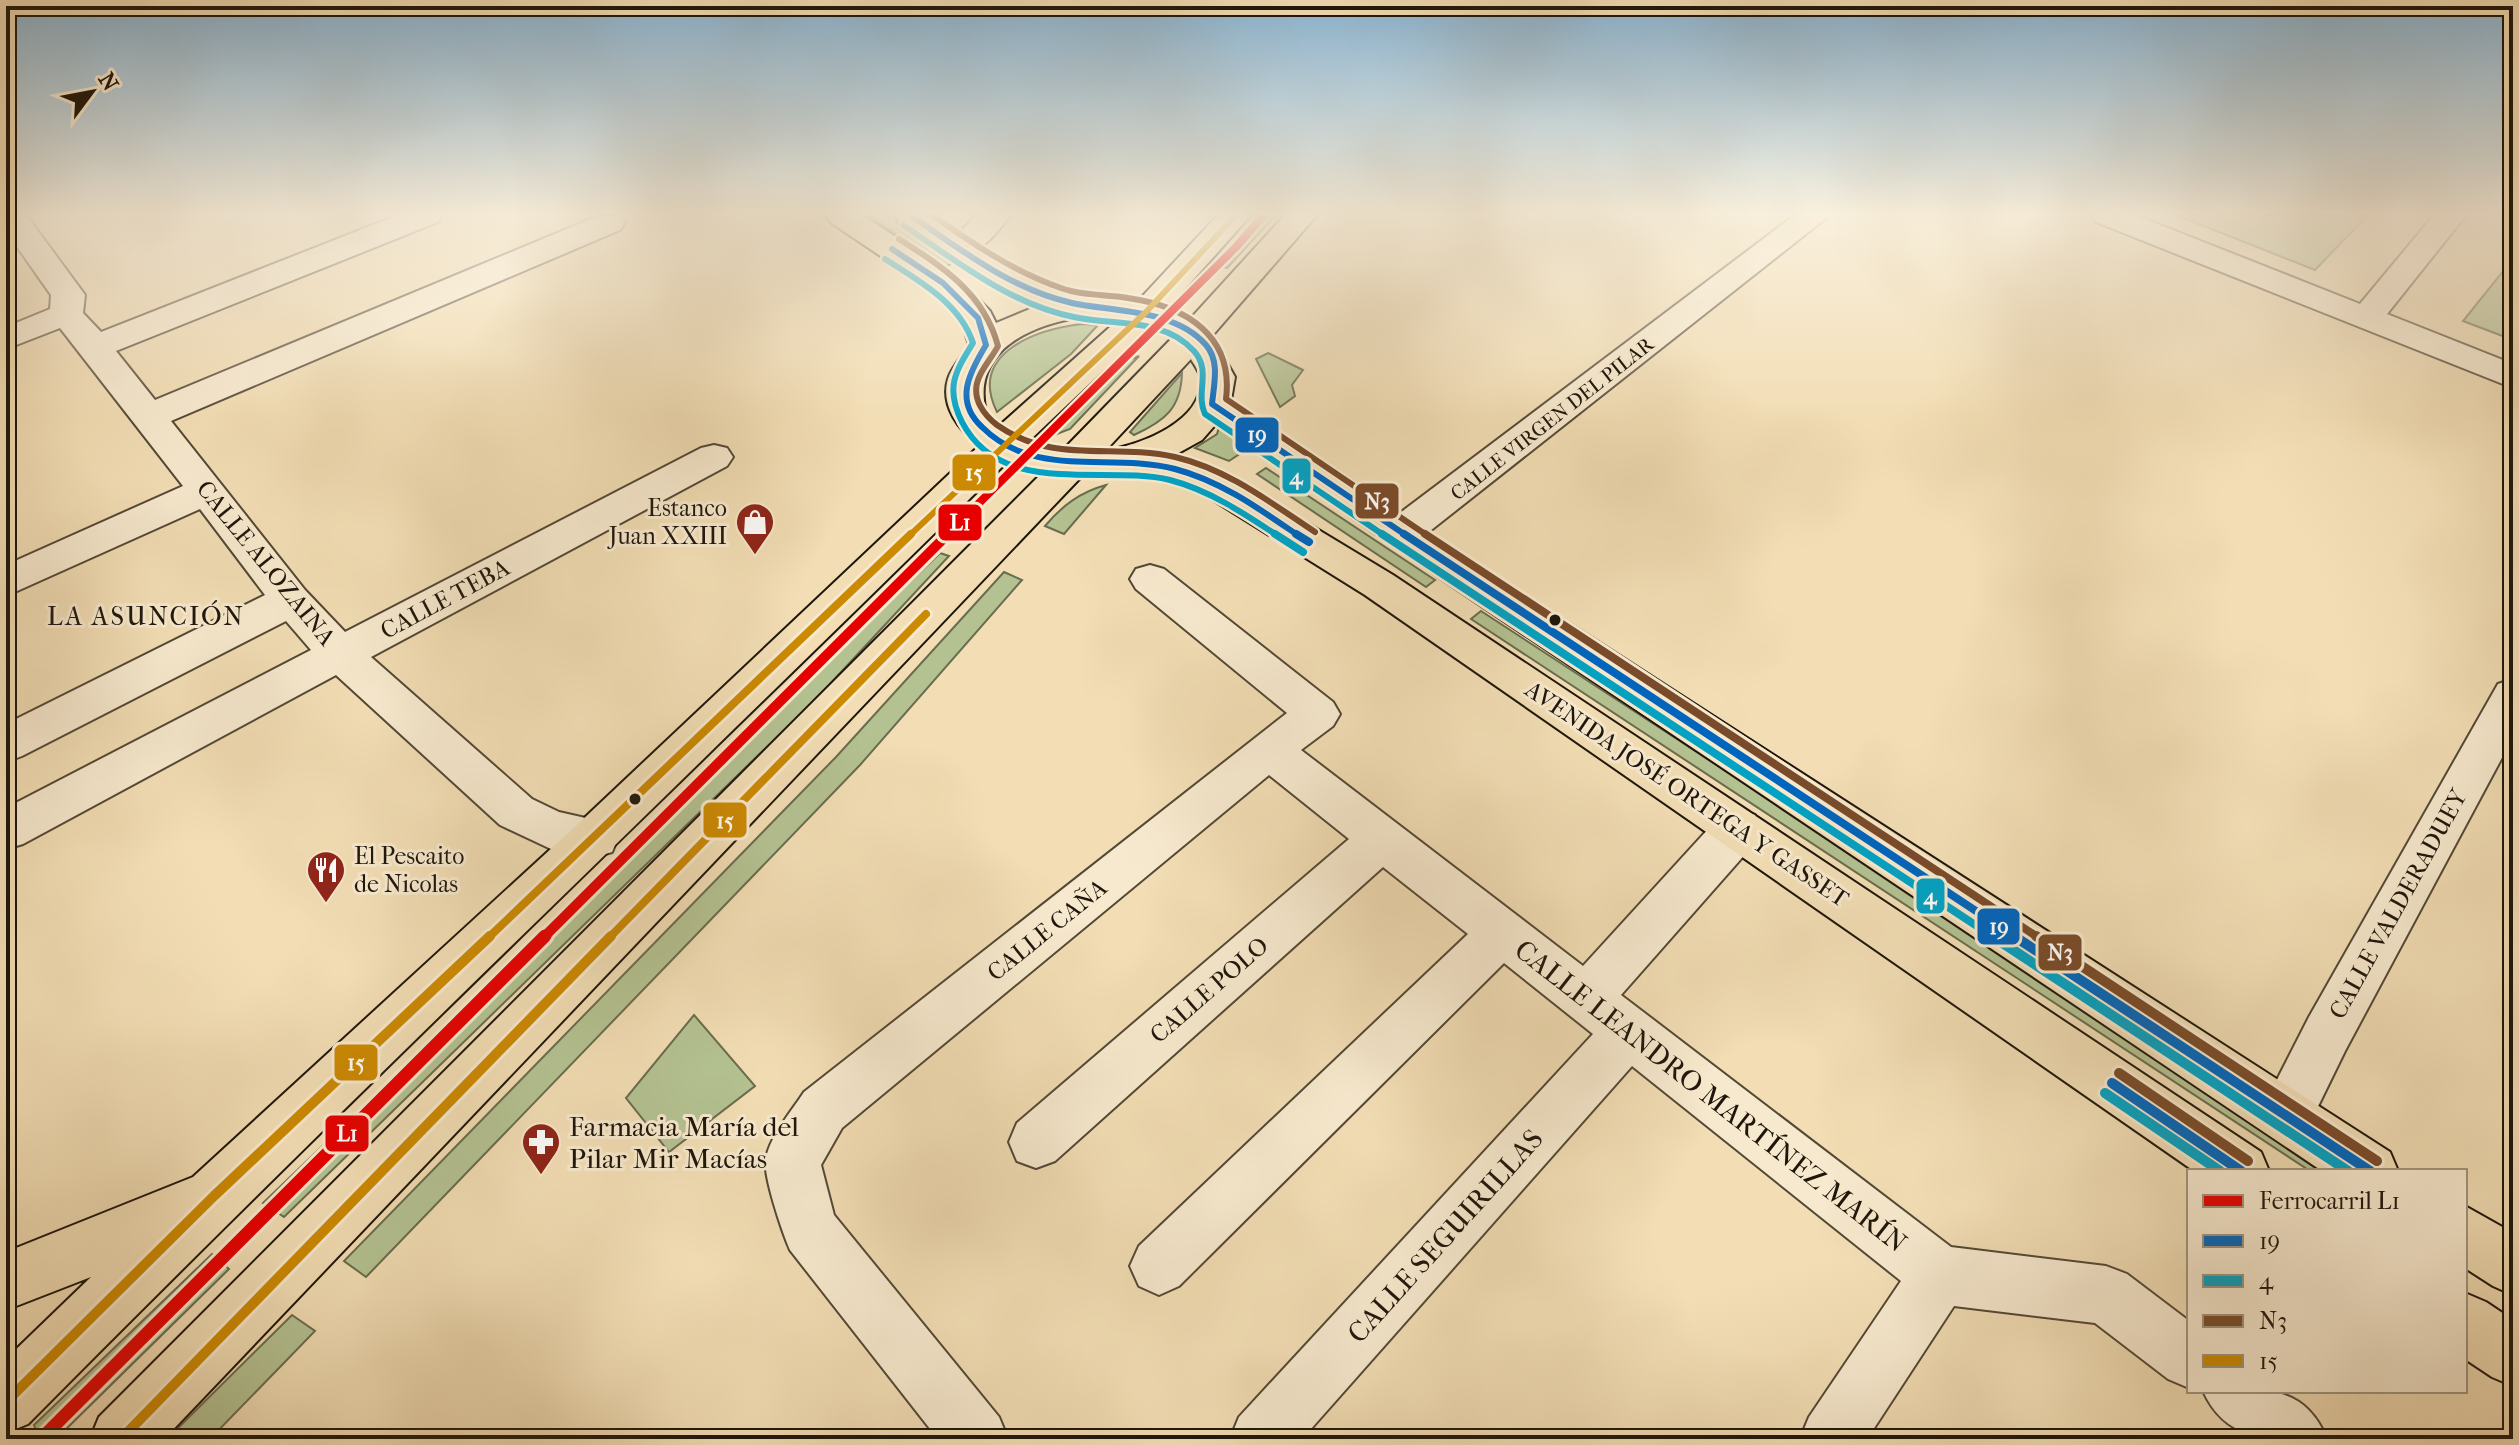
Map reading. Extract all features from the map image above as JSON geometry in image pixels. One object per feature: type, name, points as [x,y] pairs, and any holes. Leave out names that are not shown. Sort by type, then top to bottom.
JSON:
[{"type":"main road","points":[[942,282],[978,318],[986,345]]},
{"type":"main road","points":[[1018,282],[1082,307]]},
{"type":"main road","points":[[6,1402],[214,1196],[595,838],[1173,282]]},
{"type":"main road","points":[[121,1439],[1091,464],[1193,334],[1240,282]]},
{"type":"main road","points":[[1001,447],[970,416],[965,379],[986,345],[1028,320],[1082,307],[1115,307],[1146,312],[1193,334],[1211,355],[1218,379],[1212,404],[1198,424],[1175,442],[1146,455],[1091,464]]},
{"type":"main road","points":[[1212,404],[2367,1169]]},
{"type":"main road","name":"AVENIDA JOSÉ ORTEGA Y GASSET","points":[[1001,447],[1033,459],[1172,468],[1218,486],[1379,585],[2238,1169]]},
{"type":"main road","points":[[6,1281],[214,1196]]},
{"type":"main road","points":[[2467,1236],[2513,1266]]},
{"type":"main road","points":[[2467,1324],[2513,1356]]},
{"type":"street","name":"CALLE ALOZAINA","points":[[59,282],[68,295],[66,314],[208,490],[291,600],[340,654],[516,812],[551,830],[595,838]]},
{"type":"street","points":[[95,347],[257,282]]},
{"type":"street","points":[[148,417],[468,282]]},
{"type":"street","name":"CALLE VIRGEN DEL PILAR","points":[[1402,532],[1727,282]]},
{"type":"street","points":[[2277,282],[2513,377]]},
{"type":"street","points":[[2366,318],[2395,282]]},
{"type":"street","points":[[6,339],[66,314]]},
{"type":"street","name":"CALLE TEBA","points":[[6,830],[714,457]]},
{"type":"street","points":[[6,582],[208,490]]},
{"type":"street","name":"CALLE CAÑA","points":[[977,1439],[810,1230],[792,1161],[823,1110],[1269,750],[1318,714],[1150,579]]},
{"type":"street","points":[[6,744],[291,600]]},
{"type":"street","name":"CALLE VALDERADUEY","points":[[2286,1115],[2327,1034],[2513,696]]},
{"type":"street","name":"CALLE LEANDRO MARTÍNEZ MARÍN","points":[[1269,750],[1940,1275]]},
{"type":"street","points":[[1586,998],[1738,829]]},
{"type":"street","name":"CALLE POLO","points":[[1036,1142],[1382,839]]},
{"type":"street","points":[[1159,1266],[1502,933]]},
{"type":"street","name":"CALLE SEGUIRILLAS","points":[[1261,1439],[1629,1032]]},
{"type":"street","points":[[1831,1439],[1940,1275],[2106,1295],[2187,1356]]},
{"type":"street","points":[[2236,1393],[2296,1439]]},
{"type":"green space","points":[[2494,282],[2513,282],[2513,340],[2463,321]]},
{"type":"green space","points":[[1081,324],[1098,325],[1071,354],[997,412],[990,392],[991,375],[998,360],[1026,339]]},
{"type":"green space","points":[[1268,353],[1303,370],[1292,385],[1295,396],[1280,407],[1256,359]]},
{"type":"green space","points":[[1139,356],[1070,429],[1054,435],[1123,362]]},
{"type":"green space","points":[[1182,373],[1175,404],[1169,412],[1145,430],[1134,435],[1130,432]]},
{"type":"green space","points":[[1220,424],[1247,449],[1229,461],[1195,448],[1217,434]]},
{"type":"green space","points":[[1266,468],[1435,580],[1426,587],[1257,474]]},
{"type":"green space","points":[[1106,485],[1064,534],[1045,526],[1072,501]]},
{"type":"green space","points":[[940,553],[949,556],[817,698],[284,1217],[263,1203]]},
{"type":"green space","points":[[1004,572],[1022,580],[860,765],[366,1277],[344,1261],[836,757]]},
{"type":"green space","points":[[1481,611],[2335,1169],[2307,1169],[1471,619]]},
{"type":"green space","points":[[694,1015],[755,1086],[669,1152],[626,1098]]},
{"type":"green space","points":[[212,1254],[229,1269],[56,1439],[39,1439],[34,1425]]},
{"type":"green space","points":[[292,1315],[315,1331],[210,1439],[167,1439]]},
{"type":"rail line","name":"L1","points":[[41,1439],[1200,282]]},
{"type":"transit line","name":"4","points":[[921,282],[935,292],[967,324],[973,343],[954,375],[954,393],[964,425],[988,450],[1019,467],[1053,475],[1154,477],[1187,485],[1238,510],[1303,552]]},
{"type":"transit line","name":"19","points":[[942,282],[978,318],[986,345],[968,378],[965,399],[974,419],[984,430],[1007,446],[1053,461],[1150,464],[1194,475],[1228,491],[1309,542]]},
{"type":"transit line","name":"N3","points":[[960,282],[985,311],[998,346],[977,383],[978,400],[988,417],[1013,436],[1057,450],[1151,453],[1194,463],[1248,488],[1315,532]]},
{"type":"transit line","name":"4","points":[[993,282],[1057,313],[1144,326],[1176,337],[1191,348],[1201,361],[1204,381],[1200,404],[1205,414],[1453,582],[2345,1169]]},
{"type":"transit line","name":"19","points":[[1018,282],[1071,303],[1162,319],[1188,330],[1207,346],[1216,370],[1212,404],[1460,572],[2367,1169]]},
{"type":"transit line","name":"N3","points":[[1046,282],[1077,293],[1150,302],[1188,318],[1204,329],[1225,359],[1229,378],[1226,399],[1467,562],[2377,1161]]},
{"type":"transit line","name":"15","points":[[6,1402],[214,1196],[595,838],[1173,282]]},
{"type":"transit line","name":"15","points":[[121,1439],[926,614]]},
{"type":"transit line","name":"N3","points":[[2119,1073],[2248,1161]]},
{"type":"transit line","name":"19","points":[[2112,1083],[2238,1169]]},
{"type":"transit line","name":"4","points":[[2105,1093],[2217,1169]]},
{"type":"place","name":"Estanco Juan XXIII","points":[[755,556]]},
{"type":"place","name":"El Pescaito de Nicolas","points":[[326,904]]},
{"type":"place","name":"Farmacia María del Pilar Mir Macías","points":[[541,1176]]},
{"type":"district","name":"LA ASUNCIÓN","points":[[146,616]]}]
